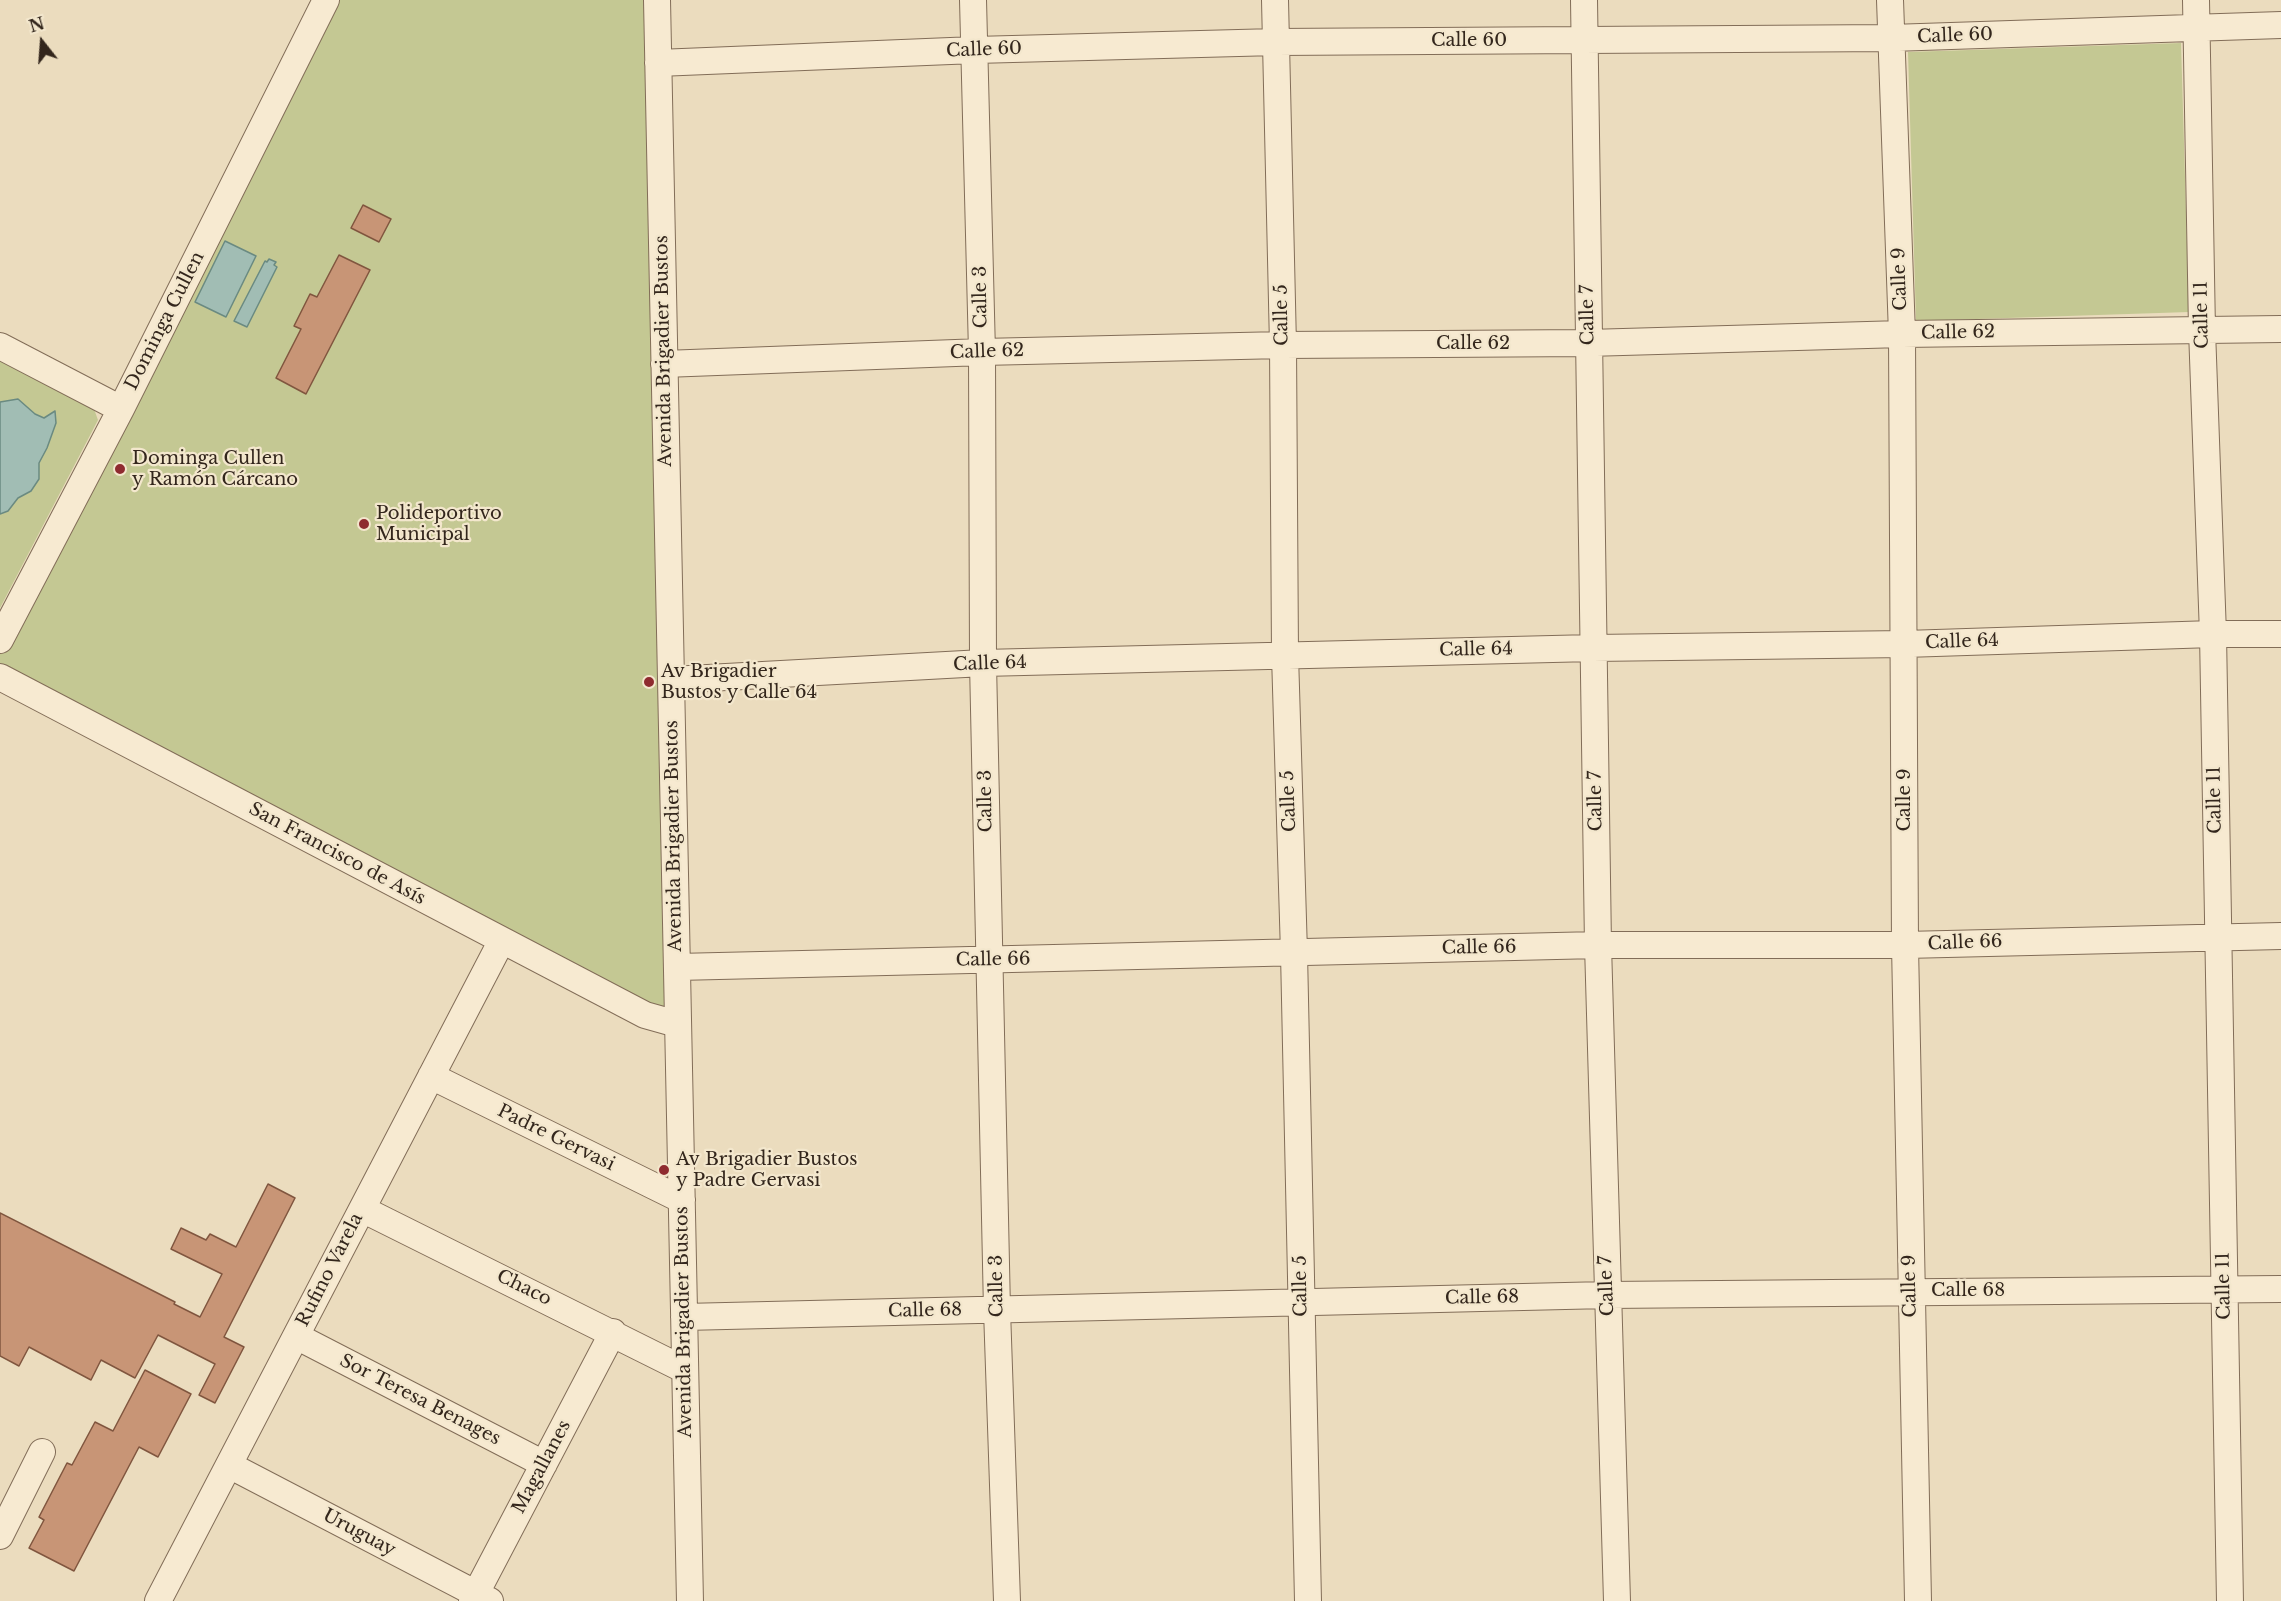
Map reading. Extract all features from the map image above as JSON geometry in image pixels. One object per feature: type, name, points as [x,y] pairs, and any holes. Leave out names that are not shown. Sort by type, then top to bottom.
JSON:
[{"type":"street","name":"Dominga Cullen","points":[[0,640],[121,409],[326,0]]},
{"type":"street","name":"Avenida Brigadier Bustos","points":[[657,0],[690,1601]]},
{"type":"street","name":"Calle 3","points":[[973,0],[982,352],[983,663],[997,1310],[1007,1601]]},
{"type":"street","name":"Calle 5","points":[[1275,0],[1283,345],[1285,655],[1308,1601]]},
{"type":"street","name":"Calle 7","points":[[1584,0],[1598,945],[1617,1601]]},
{"type":"street","name":"Calle 9","points":[[1890,0],[1902,334],[1905,945],[1910,1292],[1918,1601]]},
{"type":"street","name":"Calle 11","points":[[2196,0],[2202,330],[2213,634],[2230,1601]]},
{"type":"street","name":"Calle 60","points":[[658,63],[975,50],[1275,42],[1891,38],[2281,25]]},
{"type":"street","name":"Calle 62","points":[[664,364],[982,352],[1283,345],[1588,343],[1902,334],[2281,329]]},
{"type":"street","points":[[0,346],[121,409]]},
{"type":"street","name":"Calle 64","points":[[671,680],[983,663],[2281,634]]},
{"type":"street","name":"San Francisco de Asís","points":[[0,677],[645,1015],[677,1024]]},
{"type":"street","name":"Calle 66","points":[[677,967],[1598,945],[1905,945],[2281,936]]},
{"type":"street","name":"Rufino Varela","points":[[162,1600],[229,1465],[502,940]]},
{"type":"street","name":"Padre Gervasi","points":[[431,1076],[682,1200]]},
{"type":"street","name":"Chaco","points":[[362,1209],[613,1332],[685,1370]]},
{"type":"street","name":"Calle 68","points":[[684,1317],[1607,1295],[2281,1289]]},
{"type":"street","name":"Magallanes","points":[[479,1599],[544,1464],[613,1332]]},
{"type":"street","name":"Sor Teresa Benages","points":[[296,1336],[544,1464]]},
{"type":"street","points":[[0,1536],[42,1452]]},
{"type":"street","name":"Uruguay","points":[[229,1465],[479,1599]]},
{"type":"green space","name":"Polideportivo Municipal","points":[[326,0],[656,0],[677,1024],[0,677],[0,640]]},
{"type":"green space","points":[[2181,43],[2189,312],[1916,321],[1908,52]]},
{"type":"green space","points":[[0,357],[94,409],[98,420],[0,608]]},
{"type":"water","points":[[225,241],[256,256],[226,317],[195,302]]},
{"type":"water","points":[[269,259],[276,262],[274,265],[277,267],[247,327],[234,321],[265,261]]},
{"type":"water","points":[[18,399],[35,414],[44,418],[55,411],[56,423],[39,463],[39,479],[31,491],[18,498],[8,511],[0,514],[0,402]]},
{"type":"building","points":[[363,205],[391,219],[379,242],[351,228]]},
{"type":"building","points":[[339,255],[370,270],[306,394],[276,378],[301,329],[294,326],[310,294],[317,297]]},
{"type":"building","points":[[268,1184],[295,1198],[224,1337],[244,1347],[215,1403],[199,1395],[215,1364],[158,1335],[135,1378],[101,1360],[91,1380],[29,1347],[19,1366],[0,1356],[0,1213],[200,1317],[222,1274],[171,1249],[181,1228],[206,1240],[210,1234],[236,1247]]},
{"type":"building","points":[[145,1370],[191,1394],[158,1457],[139,1447],[74,1571],[29,1548],[44,1520],[39,1517],[67,1463],[72,1465],[95,1422],[113,1431]]},
{"type":"place","name":"Dominga Cullen y Ramón Cárcano","points":[[120,469]]},
{"type":"place","name":"Polideportivo Municipal","points":[[364,524]]},
{"type":"place","name":"Av Brigadier Bustos y Calle 64","points":[[649,682]]},
{"type":"place","name":"Av Brigadier Bustos y Padre Gervasi","points":[[664,1170]]}]
